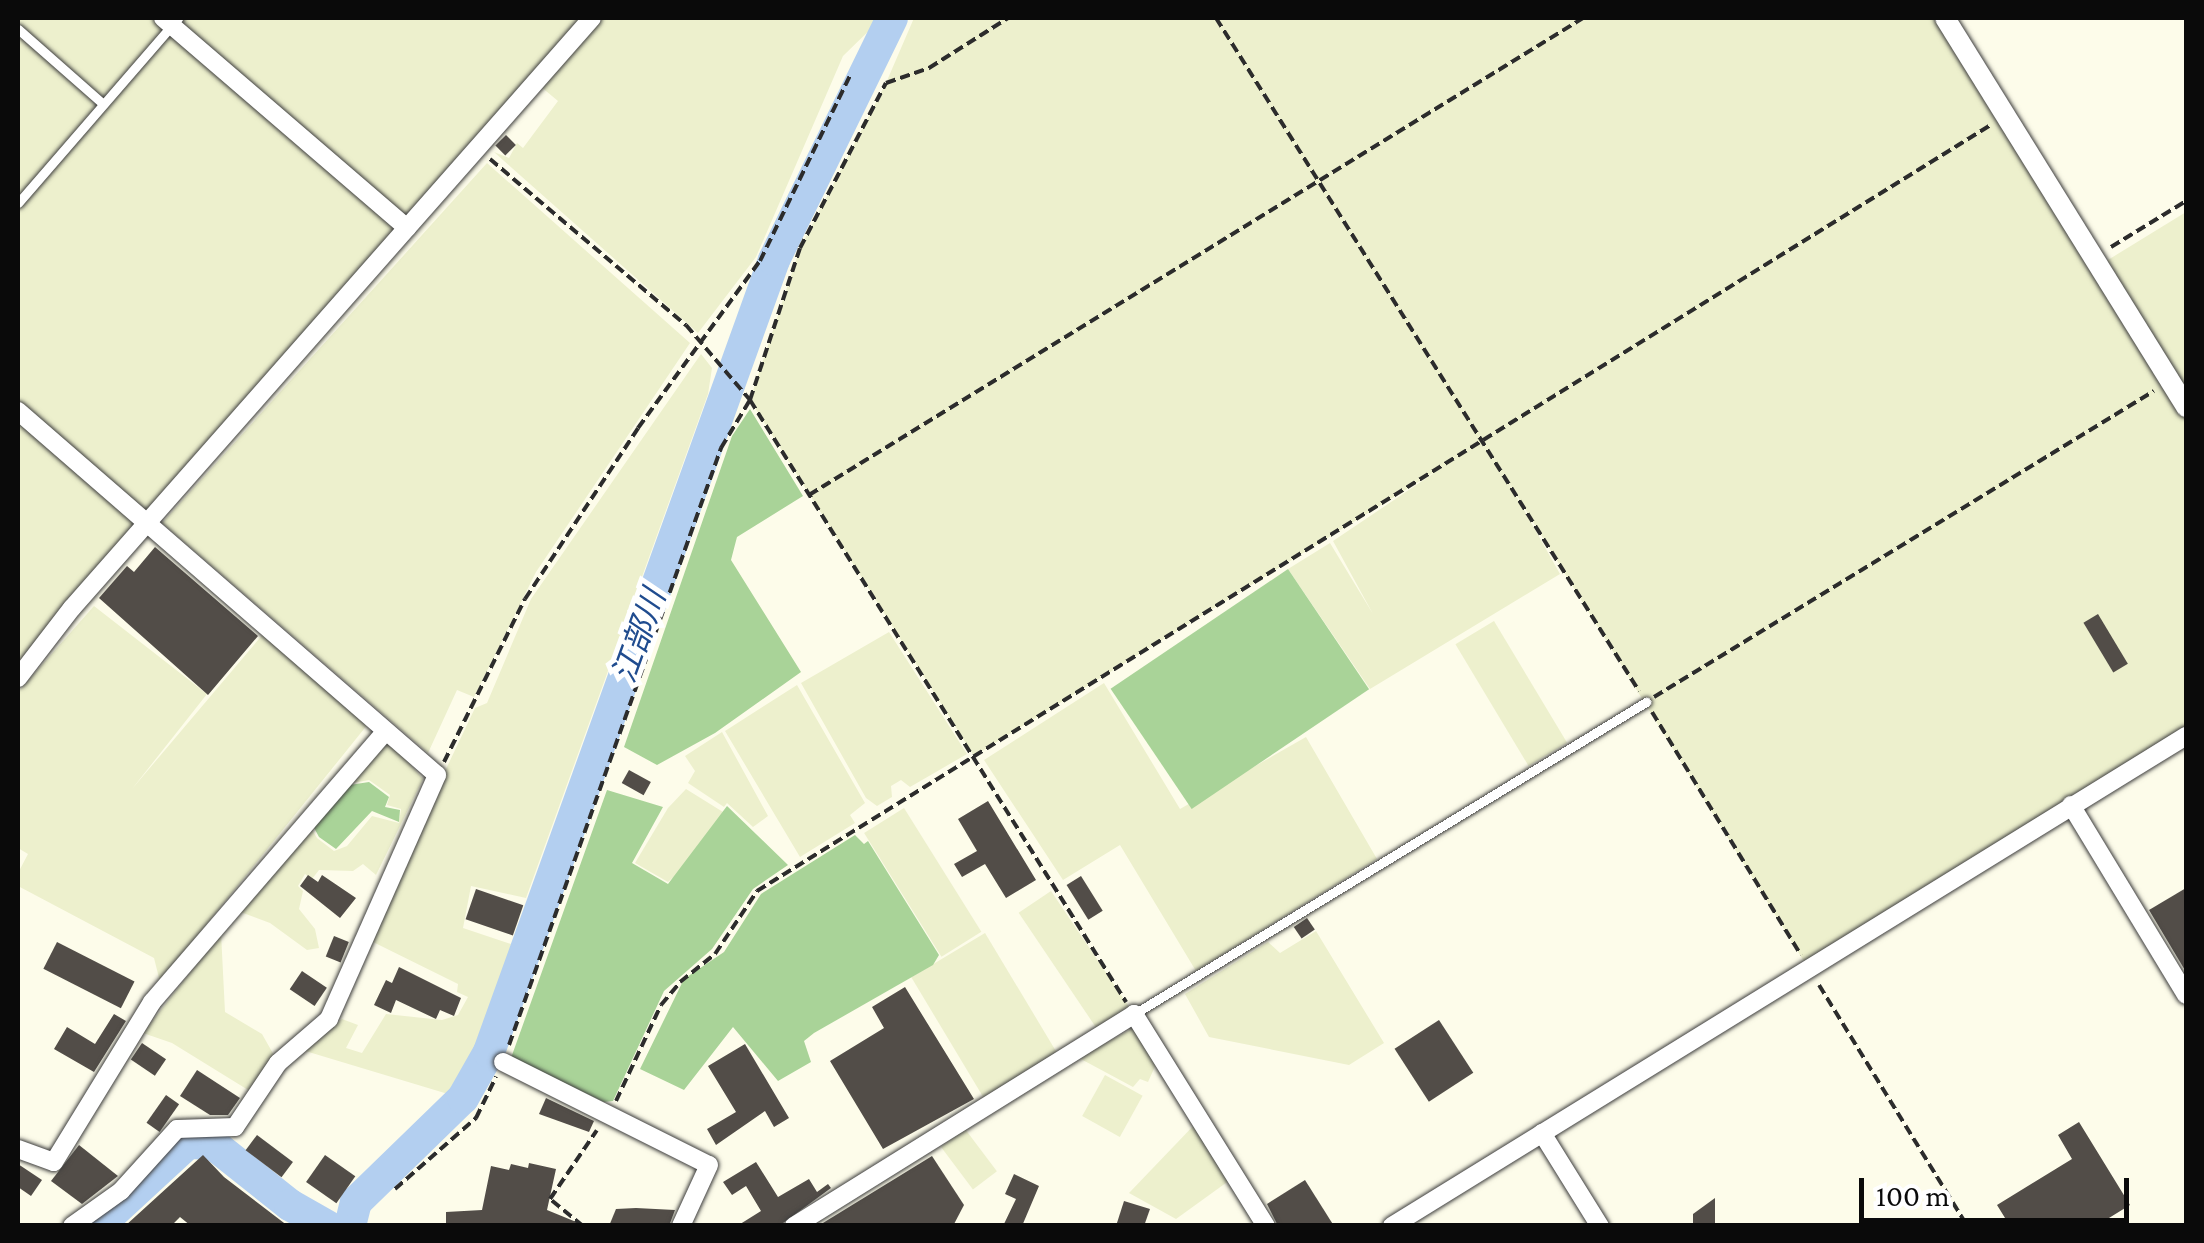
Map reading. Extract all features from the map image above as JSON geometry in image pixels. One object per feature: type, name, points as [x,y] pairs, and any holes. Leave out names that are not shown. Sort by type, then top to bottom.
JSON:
[{"type":"street","points":[[18,678],[72,608],[592,18]]},
{"type":"street","points":[[1944,18],[2186,407]]},
{"type":"street","points":[[171,20],[407,228]]},
{"type":"street","points":[[18,411],[437,775],[328,1019],[278,1062],[235,1127],[177,1129],[121,1191],[72,1226]]},
{"type":"street","points":[[18,1149],[54,1162],[152,1002],[385,732]]},
{"type":"street","points":[[1392,1226],[2186,736]]},
{"type":"street","points":[[2071,806],[2186,995]]},
{"type":"street","points":[[794,1226],[1134,1014],[1266,1226]]},
{"type":"street","points":[[503,1062],[708,1165],[681,1226]]},
{"type":"street","points":[[1542,1133],[1600,1226]]},
{"type":"lane","points":[[18,202],[171,20]]},
{"type":"lane","points":[[18,29],[103,104]]},
{"type":"lane","points":[[1134,1014],[1646,702]]},
{"type":"path","points":[[395,1189],[476,1118],[503,1062],[721,448],[750,400],[800,248],[886,84],[929,68],[1008,18]]},
{"type":"path","points":[[1216,18],[1317,181]]},
{"type":"path","points":[[809,495],[1583,18]]},
{"type":"path","points":[[437,775],[525,599],[638,428],[760,261],[850,76]]},
{"type":"path","points":[[583,1226],[550,1199],[608,1115],[661,1006],[680,982],[715,954],[757,892],[2004,116]]},
{"type":"path","points":[[477,148],[701,343],[750,400],[1134,1014]]},
{"type":"path","points":[[2094,258],[2186,201]]},
{"type":"path","points":[[1646,702],[2170,381]]},
{"type":"green space","points":[[18,18],[592,18],[147,516],[18,403]]},
{"type":"green space","points":[[601,18],[882,18],[843,56],[756,257],[698,333],[494,152],[509,158],[517,143],[523,148],[558,101],[540,86]]},
{"type":"green space","points":[[914,18],[1945,18],[2186,407],[2186,736],[1808,968],[1506,478],[1560,574],[1370,689],[1288,569],[1330,543],[1373,614],[1333,541],[1446,465],[974,756],[750,400],[800,248],[886,83]]},
{"type":"green space","points":[[487,163],[690,343],[536,572],[474,697],[457,690],[428,753],[162,523]]},
{"type":"green space","points":[[2186,212],[2186,395],[2103,263]]},
{"type":"green space","points":[[701,354],[712,368],[708,394],[526,898],[471,886],[463,928],[511,944],[486,1041],[473,1068],[448,1094],[302,1050],[342,1019],[358,1025],[346,1048],[362,1053],[386,1014],[442,1020],[458,1015],[468,997],[457,992],[458,984],[371,941],[417,830],[475,708],[487,703],[531,599]]},
{"type":"green space","points":[[750,409],[803,496],[737,537],[731,560],[801,672],[715,733],[657,765],[624,747],[732,436]]},
{"type":"green space","points":[[18,419],[139,524],[18,668]]},
{"type":"green space","points":[[1288,569],[1369,689],[1192,809],[1111,689]]},
{"type":"green space","points":[[94,606],[207,694],[132,789],[264,633],[368,724],[160,982],[154,958],[18,886],[18,873],[28,854],[18,848],[18,692]]},
{"type":"green space","points":[[1494,621],[1567,743],[1529,766],[1455,644]]},
{"type":"green space","points":[[889,632],[967,754],[910,787],[901,780],[891,786],[892,797],[877,806],[866,798],[801,683]]},
{"type":"green space","points":[[1104,683],[1180,809],[1306,737],[1377,859],[1196,971],[1120,845],[1063,880],[984,760]]},
{"type":"green space","points":[[797,685],[865,803],[850,815],[855,823],[800,857],[725,731]]},
{"type":"green space","points":[[722,732],[768,816],[753,827],[727,803],[724,807],[688,783],[695,771],[685,756]]},
{"type":"green space","points":[[387,738],[423,779],[376,875],[363,864],[353,871],[319,870],[312,879],[305,874],[298,886],[303,891],[299,909],[315,929],[319,948],[307,950],[270,923],[235,910],[309,825],[317,838],[334,851],[347,846],[372,816],[399,823],[401,809],[387,805],[390,795],[369,780],[347,784]]},
{"type":"green space","points":[[369,782],[389,797],[385,807],[400,810],[399,822],[372,811],[336,849],[319,837],[312,824],[337,787]]},
{"type":"green space","points":[[686,789],[723,812],[685,867],[668,882],[635,863],[668,808]]},
{"type":"green space","points":[[607,790],[663,807],[632,863],[668,884],[727,806],[788,865],[753,889],[712,949],[664,991],[613,1101],[604,1102],[511,1058]]},
{"type":"green space","points":[[904,808],[981,932],[942,957],[864,833]]},
{"type":"green space","points":[[855,835],[864,844],[868,841],[939,955],[933,965],[814,1033],[804,1041],[811,1062],[778,1081],[733,1027],[684,1090],[640,1069],[684,979],[724,952],[761,894]]},
{"type":"green space","points":[[1051,891],[1134,1014],[1101,1036],[1019,913]]},
{"type":"green space","points":[[1316,931],[1384,1043],[1349,1065],[1209,1037],[1185,994],[1268,942],[1280,953]]},
{"type":"green space","points":[[221,933],[225,1012],[262,1034],[275,1057],[253,1093],[172,1043],[143,1033]]},
{"type":"green space","points":[[985,933],[1059,1056],[985,1101],[911,977]]},
{"type":"green space","points":[[1133,1028],[1157,1062],[1148,1082],[1140,1079],[1133,1087],[1079,1058]]},
{"type":"green space","points":[[1105,1075],[1143,1096],[1120,1137],[1082,1116]]},
{"type":"green space","points":[[1197,1122],[1230,1180],[1176,1219],[1129,1193]]},
{"type":"green space","points":[[965,1129],[997,1171],[973,1189],[941,1147]]},
{"type":"building","points":[[506,135],[516,145],[505,156],[495,146]]},
{"type":"building","points":[[155,547],[258,636],[208,695],[99,598],[127,566],[134,572]]},
{"type":"building","points":[[2098,614],[2128,664],[2113,672],[2083,623]]},
{"type":"building","points":[[629,770],[651,782],[644,795],[622,783]]},
{"type":"building","points":[[988,801],[1036,880],[1006,898],[985,864],[962,877],[954,864],[977,851],[958,819]]},
{"type":"building","points":[[308,875],[318,882],[322,875],[356,898],[340,918],[300,886]]},
{"type":"building","points":[[1081,876],[1103,911],[1088,920],[1067,885]]},
{"type":"building","points":[[2186,888],[2186,972],[2149,910]]},
{"type":"building","points":[[476,889],[523,905],[513,936],[466,919]]},
{"type":"building","points":[[1307,918],[1315,930],[1302,939],[1294,927]]},
{"type":"building","points":[[334,936],[349,942],[341,962],[326,956]]},
{"type":"building","points":[[57,942],[135,981],[121,1008],[43,969]]},
{"type":"building","points":[[399,967],[461,998],[454,1016],[440,1010],[436,1019],[396,1000],[391,1013],[374,1005],[386,980],[392,983]]},
{"type":"building","points":[[302,971],[327,988],[315,1006],[290,989]]},
{"type":"building","points":[[905,987],[974,1099],[883,1149],[830,1061],[884,1028],[872,1007]]},
{"type":"building","points":[[114,1014],[126,1021],[94,1072],[54,1049],[67,1027],[95,1044]]},
{"type":"building","points":[[1439,1020],[1473,1073],[1429,1102],[1395,1049]]},
{"type":"building","points":[[142,1043],[166,1059],[155,1076],[131,1060]]},
{"type":"building","points":[[745,1044],[789,1118],[774,1127],[765,1111],[716,1145],[707,1129],[736,1112],[708,1066]]},
{"type":"building","points":[[197,1070],[240,1098],[228,1115],[210,1115],[180,1096]]},
{"type":"building","points":[[166,1095],[179,1104],[160,1132],[146,1123]]},
{"type":"building","points":[[546,1098],[594,1121],[589,1132],[539,1114]]},
{"type":"building","points":[[2079,1122],[2130,1205],[2096,1226],[2010,1226],[1997,1205],[2072,1159],[2058,1135]]},
{"type":"building","points":[[257,1135],[293,1162],[282,1177],[246,1150]]},
{"type":"building","points":[[79,1145],[118,1176],[82,1204],[51,1181]]},
{"type":"building","points":[[203,1155],[224,1177],[288,1226],[191,1226],[180,1217],[171,1226],[125,1226]]},
{"type":"building","points":[[325,1155],[355,1176],[336,1203],[306,1182]]},
{"type":"building","points":[[932,1156],[964,1205],[953,1226],[818,1226]]},
{"type":"building","points":[[756,1162],[778,1197],[809,1179],[817,1192],[828,1184],[831,1188],[779,1226],[737,1226],[761,1211],[746,1186],[732,1195],[723,1182]]},
{"type":"building","points":[[529,1163],[556,1169],[547,1210],[586,1226],[446,1226],[446,1212],[482,1210],[491,1166],[509,1170],[511,1164],[528,1168]]},
{"type":"building","points":[[18,1164],[42,1180],[31,1196],[18,1187]]},
{"type":"building","points":[[1014,1174],[1039,1186],[1022,1226],[1003,1226],[1016,1199],[1005,1194]]},
{"type":"building","points":[[1305,1180],[1334,1226],[1278,1226],[1267,1204]]},
{"type":"building","points":[[1715,1198],[1715,1226],[1693,1226],[1693,1214]]},
{"type":"building","points":[[1124,1201],[1150,1209],[1144,1226],[1116,1226]]},
{"type":"building","points":[[616,1209],[675,1210],[669,1226],[609,1226]]},
{"type":"waterway","name":"江部川","points":[[350,1226],[356,1202],[463,1098],[489,1052],[774,260],[892,18]]},
{"type":"waterway","name":"江部川","points":[[98,1226],[188,1143],[213,1144],[290,1205],[327,1226]]}]
